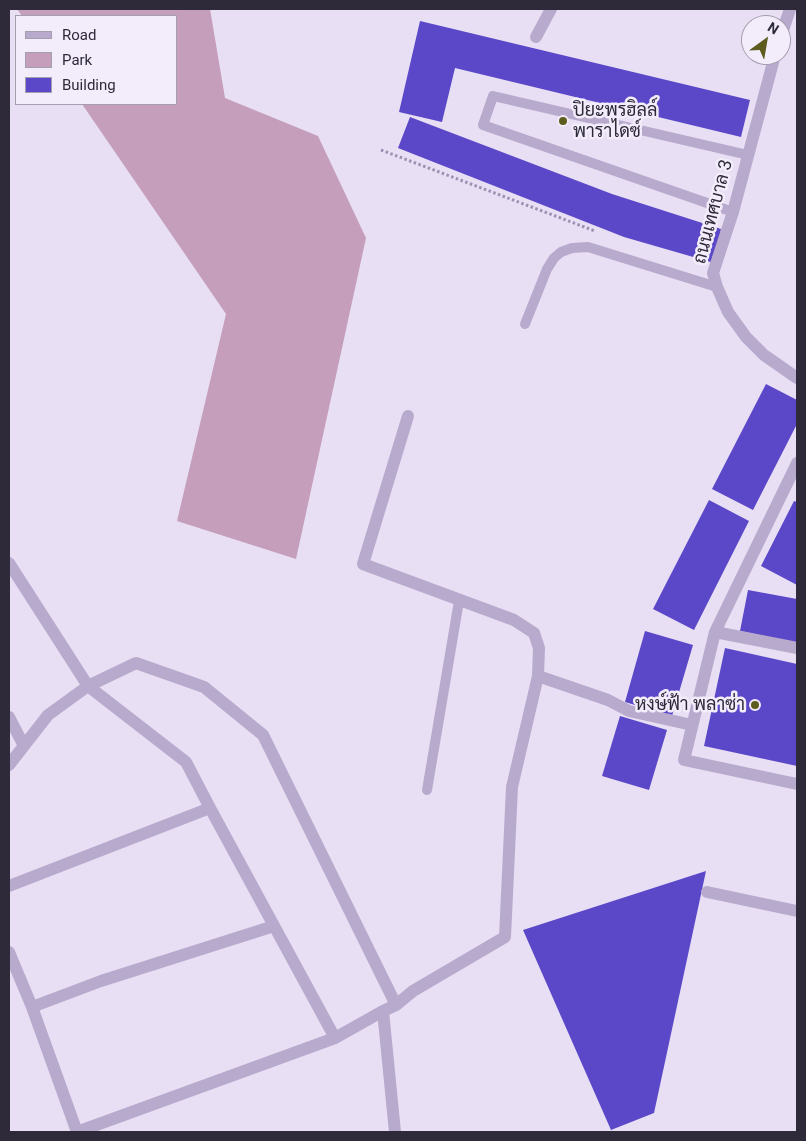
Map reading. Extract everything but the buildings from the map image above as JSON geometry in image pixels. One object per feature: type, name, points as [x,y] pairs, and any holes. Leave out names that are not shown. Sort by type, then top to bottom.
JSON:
[{"type":"street","points":[[536,37],[551,9]]},
{"type":"street","name":"ถนนเทศบาล 3","points":[[772,65],[733,212],[714,273],[717,287],[728,312],[746,337],[764,355],[797,378]]},
{"type":"street","points":[[9,952],[32,1007],[78,1132],[335,1038],[396,1005],[413,991],[505,937],[512,787],[538,676],[539,648],[534,633],[514,620],[458,601],[363,564],[408,416]]},
{"type":"street","points":[[797,463],[715,632],[684,760],[797,784]]},
{"type":"street","points":[[9,563],[88,686],[186,762],[335,1038]]},
{"type":"street","points":[[715,632],[797,648]]},
{"type":"street","points":[[9,766],[48,715],[88,686],[136,663],[204,687],[264,734],[396,1005]]},
{"type":"street","points":[[538,676],[608,700],[629,711],[692,724]]},
{"type":"street","points":[[9,717],[24,746]]},
{"type":"street","points":[[9,886],[210,808]]},
{"type":"street","points":[[707,892],[797,911]]},
{"type":"street","points":[[32,1007],[101,981],[274,926]]},
{"type":"street","points":[[383,1011],[396,1132]]},
{"type":"lane","points":[[733,212],[483,125],[494,96],[748,155]]},
{"type":"lane","points":[[525,324],[547,269],[554,258],[561,252],[572,248],[588,247],[717,287]]},
{"type":"lane","points":[[427,790],[458,601]]},
{"type":"path","points":[[381,150],[604,235]]},
{"type":"green space","points":[[17,9],[210,9],[225,98],[318,136],[366,238],[296,559],[177,521],[226,314],[83,105],[178,105],[178,15],[21,15]]},
{"type":"place","name":"ปิยะพรฮิลล์ พาราไดซ์","points":[[563,121]]},
{"type":"place","name":"หงษ์ฟ้า พลาซ่า","points":[[755,705]]}]
